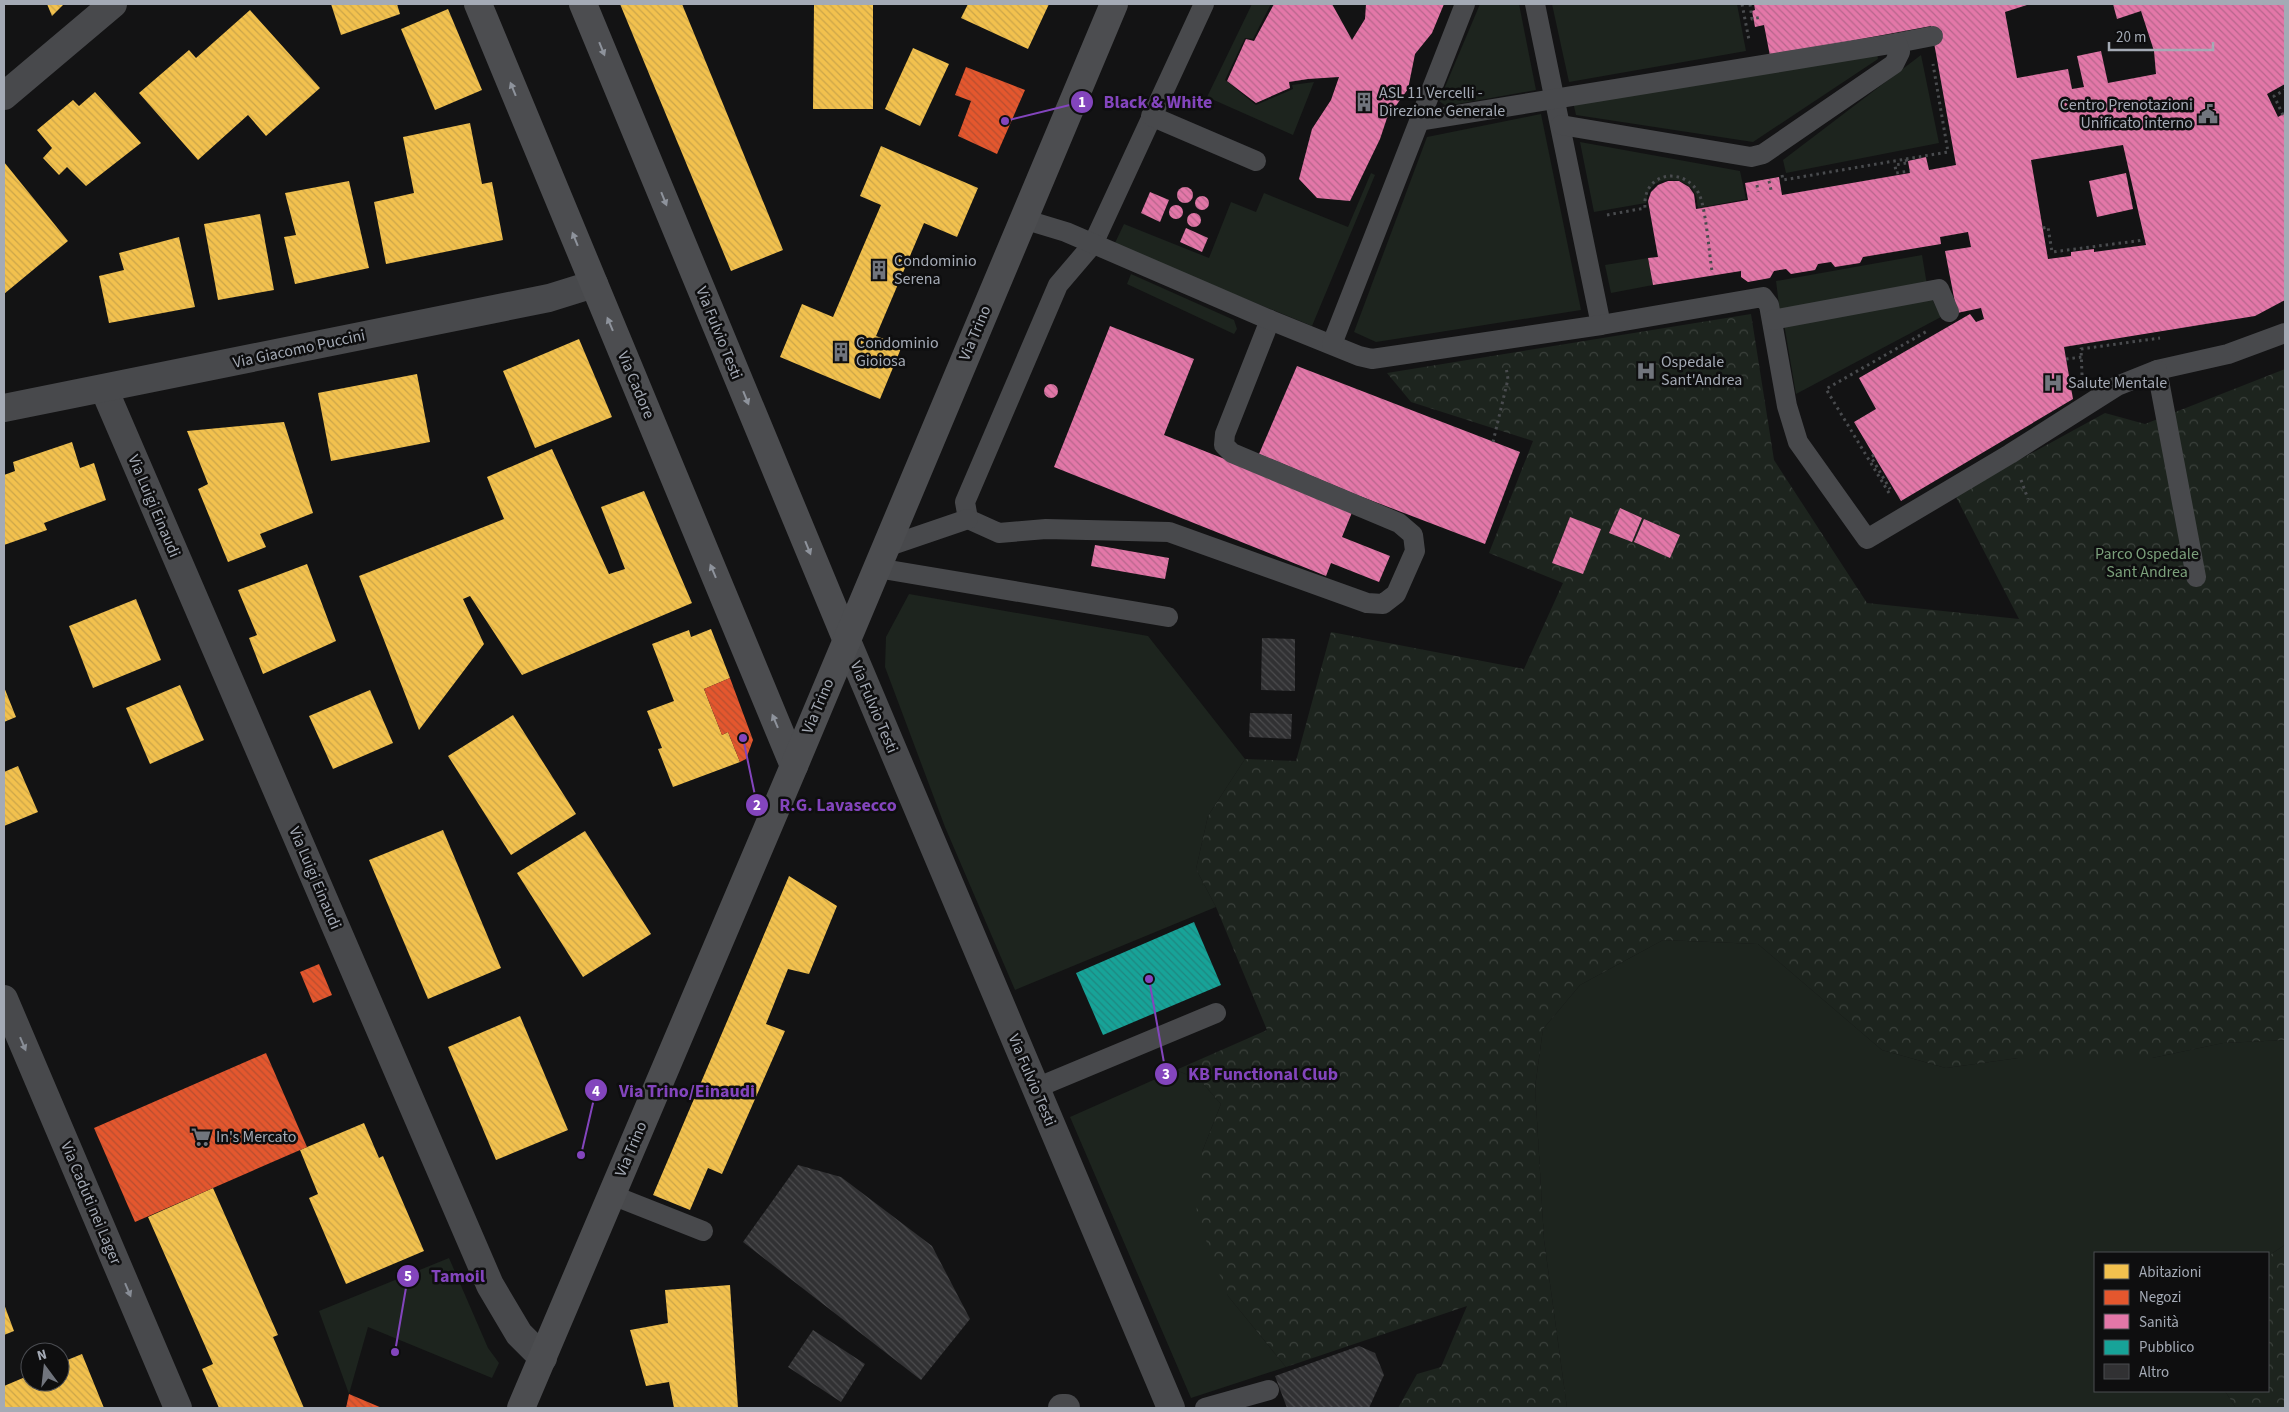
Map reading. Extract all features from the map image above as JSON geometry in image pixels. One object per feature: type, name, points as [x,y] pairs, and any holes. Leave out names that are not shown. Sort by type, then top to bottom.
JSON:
[{"type":"street","points":[[4,96],[113,4]]},
{"type":"street","name":"Via Cadore","points":[[478,4],[794,766]]},
{"type":"street","name":"Via Fulvio Testi","points":[[583,4],[847,641],[1170,1408]]},
{"type":"street","name":"Via Trino","points":[[521,1408],[847,641],[1114,4]]},
{"type":"street","name":"Via Giacomo Puccini","points":[[4,408],[549,298],[594,284]]},
{"type":"street","name":"Via Luigi Einaudi","points":[[104,389],[490,1285],[519,1334],[543,1358]]},
{"type":"street","name":"Via Caduti nei Lager","points":[[4,999],[178,1408]]},
{"type":"lane","points":[[968,519],[965,502],[1058,285],[1093,244],[1204,4]]},
{"type":"lane","points":[[1332,344],[1465,4]]},
{"type":"lane","points":[[1535,4],[1556,98],[1601,325]]},
{"type":"lane","points":[[1419,121],[1930,37]]},
{"type":"lane","points":[[1561,125],[1752,157],[1763,154],[1894,64],[1900,52],[1897,43]]},
{"type":"lane","points":[[1152,116],[1256,161]]},
{"type":"lane","points":[[1023,219],[1060,230],[1270,320],[1372,359],[1601,325],[1763,297],[1769,304],[1787,406],[1798,442],[1868,539],[2010,454],[2117,386],[2157,370],[2228,354],[2285,333]]},
{"type":"lane","points":[[1772,320],[1939,289],[1943,319]]},
{"type":"lane","points":[[881,558],[968,519],[999,533],[1046,529],[1169,532],[1367,603],[1383,604],[1396,594],[1415,552],[1413,535],[1399,523],[1232,453],[1224,445],[1225,434],[1270,320]]},
{"type":"lane","points":[[2157,370],[2196,576]]},
{"type":"lane","points":[[881,558],[1168,617]]},
{"type":"lane","points":[[1036,1088],[1216,1014]]},
{"type":"lane","points":[[612,1195],[703,1231]]},
{"type":"lane","points":[[1205,1408],[1269,1390]]},
{"type":"path","points":[[1742,4],[1745,20]]},
{"type":"path","points":[[1750,4],[1752,19],[1762,18]]},
{"type":"path","points":[[1781,170],[1783,180],[1948,152],[1930,37]]},
{"type":"path","points":[[2283,115],[2274,96],[2285,90]]},
{"type":"path","points":[[1906,159],[1906,163],[1894,165],[1896,173],[1910,171]]},
{"type":"path","points":[[1580,219],[1645,208],[1644,197],[1646,189],[1655,181],[1666,177],[1678,177],[1691,184],[1698,194],[1712,271]]},
{"type":"path","points":[[2043,228],[2048,227],[2052,252],[2144,240]]},
{"type":"path","points":[[1893,501],[1826,388],[1943,319]]},
{"type":"path","points":[[2082,381],[2081,349],[2169,337]]},
{"type":"path","points":[[1493,442],[1508,379],[1502,340]]},
{"type":"path","points":[[2066,359],[2082,357]]},
{"type":"path","points":[[1874,455],[1871,457],[1890,489]]},
{"type":"green space","points":[[1252,4],[1271,4],[1253,39],[1245,38],[1225,80],[1256,105],[1293,89],[1292,85],[1314,82],[1293,135],[1207,97]]},
{"type":"green space","points":[[1480,4],[1519,4],[1536,90],[1446,106],[1439,101]]},
{"type":"green space","points":[[1552,4],[1737,4],[1746,51],[1569,82]]},
{"type":"green space","points":[[1877,53],[1878,59],[1753,142],[1576,115],[1573,102]]},
{"type":"green space","points":[[1921,55],[1939,143],[1786,173],[1783,160]]},
{"type":"green space","points":[[1541,114],[1581,310],[1376,342],[1354,332],[1427,137]]},
{"type":"green space","points":[[1580,142],[1740,171],[1746,199],[1698,208],[1696,195],[1690,187],[1679,181],[1665,180],[1653,186],[1648,192],[1646,203],[1594,212]]},
{"type":"green space","points":[[1371,173],[1375,175],[1312,326],[1114,245],[1124,224],[1209,258],[1231,202],[1256,212],[1264,193],[1348,227]]},
{"type":"green space","points":[[1922,255],[1927,285],[1780,313],[1776,281]]},
{"type":"green space","points":[[1648,258],[1653,285],[1611,293],[1605,265]]},
{"type":"green space","points":[[1131,274],[1234,320],[1237,329],[1234,334],[1127,284]]},
{"type":"green space","points":[[1930,295],[1941,317],[1796,394],[1784,324]]},
{"type":"green space","name":"Parco Ospedale Sant Andrea","points":[[1751,314],[1774,460],[1867,603],[2019,619],[1955,495],[2105,413],[2145,424],[2285,369],[2285,1040],[2223,1043],[2152,1058],[2018,1058],[1946,1068],[1882,1050],[1758,944],[1663,940],[1580,985],[1543,1029],[1535,1087],[1544,1240],[1567,1408],[1398,1408],[1417,1374],[1441,1367],[1467,1306],[1286,1367],[1228,1296],[1196,1215],[1202,1152],[1221,1104],[1200,1080],[1176,1070],[1267,1030],[1216,907],[1196,869],[1208,816],[1245,759],[1296,761],[1331,632],[1524,669],[1563,583],[1489,553],[1533,441],[1411,402],[1387,373]]},
{"type":"green space","points":[[909,594],[1148,636],[1245,759],[1208,816],[1196,869],[1216,907],[1015,990],[945,827],[885,667],[886,637]]},
{"type":"green space","points":[[1663,940],[1758,944],[1882,1050],[1946,1068],[2018,1058],[2152,1058],[2223,1043],[2285,1040],[2285,1245],[2269,1255],[2269,1252],[2094,1252],[2094,1392],[2226,1392],[2236,1408],[1567,1408],[1544,1240],[1535,1087],[1543,1029],[1580,985]]},
{"type":"green space","points":[[1176,1070],[1200,1080],[1221,1104],[1202,1152],[1228,1296],[1286,1367],[1191,1398],[1070,1117]]},
{"type":"green space","points":[[2285,1245],[2285,1408],[2236,1408],[2226,1392],[2269,1392],[2269,1255]]},
{"type":"green space","points":[[449,1258],[488,1348],[499,1363],[492,1378],[368,1327],[349,1394],[319,1311]]},
{"type":"building: Abitazioni","points":[[47,4],[64,4],[52,16]]},
{"type":"building: Abitazioni","points":[[331,4],[397,4],[400,14],[341,35]]},
{"type":"building: Abitazioni","points":[[620,4],[682,4],[783,250],[731,271]]},
{"type":"building: Abitazioni","points":[[814,4],[873,4],[873,109],[813,109]]},
{"type":"building: Abitazioni","points":[[968,4],[1049,4],[1028,49],[961,18]]},
{"type":"building: Abitazioni","points":[[448,9],[482,90],[435,110],[401,29]]},
{"type":"building: Abitazioni","points":[[250,10],[320,88],[266,136],[248,115],[198,160],[139,93],[189,50],[196,58]]},
{"type":"building: Abitazioni","points":[[913,48],[949,64],[920,126],[885,109]]},
{"type":"building: Abitazioni","points":[[95,92],[141,143],[86,186],[67,167],[59,175],[43,158],[52,148],[37,130],[73,100],[79,106]]},
{"type":"building: Abitazioni","points":[[470,123],[482,184],[492,182],[503,240],[386,264],[374,202],[414,193],[403,137]]},
{"type":"building: Abitazioni","points":[[881,146],[978,188],[957,237],[924,223],[876,336],[902,346],[880,399],[780,357],[802,304],[833,317],[881,205],[860,196]]},
{"type":"building: Abitazioni","points":[[4,162],[68,241],[4,294]]},
{"type":"building: Abitazioni","points":[[349,181],[369,268],[295,284],[284,237],[296,235],[285,193]]},
{"type":"building: Abitazioni","points":[[260,214],[274,290],[218,300],[204,224]]},
{"type":"building: Abitazioni","points":[[179,237],[195,307],[109,323],[99,276],[124,270],[119,253]]},
{"type":"building: Abitazioni","points":[[579,339],[612,417],[535,448],[503,371]]},
{"type":"building: Abitazioni","points":[[417,374],[430,442],[331,461],[318,393]]},
{"type":"building: Abitazioni","points":[[284,422],[313,513],[260,534],[266,547],[228,562],[198,489],[208,484],[187,431]]},
{"type":"building: Abitazioni","points":[[72,442],[80,468],[94,463],[106,500],[44,523],[47,530],[4,545],[4,475],[15,471],[13,462]]},
{"type":"building: Abitazioni","points":[[552,449],[609,574],[625,569],[601,507],[644,491],[692,603],[522,675],[470,596],[463,599],[484,644],[419,730],[359,576],[504,519],[487,477]]},
{"type":"building: Abitazioni","points":[[307,564],[336,641],[263,674],[249,638],[257,635],[238,590]]},
{"type":"building: Abitazioni","points":[[136,599],[161,660],[93,688],[69,626]]},
{"type":"building: Abitazioni","points":[[711,629],[730,678],[704,689],[722,735],[728,732],[740,762],[673,787],[658,749],[662,748],[647,711],[674,701],[652,644],[689,630],[691,637]]},
{"type":"building: Abitazioni","points":[[180,685],[204,740],[150,764],[126,708]]},
{"type":"building: Abitazioni","points":[[4,687],[16,717],[4,722]]},
{"type":"building: Abitazioni","points":[[370,690],[393,743],[333,769],[309,716]]},
{"type":"building: Abitazioni","points":[[513,715],[576,814],[511,855],[448,756]]},
{"type":"building: Abitazioni","points":[[18,766],[38,812],[4,826],[4,772]]},
{"type":"building: Abitazioni","points":[[443,830],[501,968],[428,999],[369,860]]},
{"type":"building: Abitazioni","points":[[585,831],[651,934],[583,977],[517,873]]},
{"type":"building: Abitazioni","points":[[789,876],[837,906],[809,974],[788,969],[766,1024],[785,1031],[722,1174],[708,1168],[690,1210],[653,1195]]},
{"type":"building: Abitazioni","points":[[520,1016],[568,1130],[496,1160],[448,1047]]},
{"type":"building: Abitazioni","points":[[364,1123],[379,1158],[383,1156],[424,1251],[346,1284],[309,1198],[318,1194],[300,1150]]},
{"type":"building: Abitazioni","points":[[213,1188],[278,1335],[273,1337],[304,1408],[219,1408],[202,1369],[213,1364],[148,1217]]},
{"type":"building: Abitazioni","points":[[730,1285],[738,1408],[674,1408],[669,1382],[646,1386],[630,1330],[668,1323],[665,1290]]},
{"type":"building: Abitazioni","points":[[4,1304],[14,1331],[4,1335]]},
{"type":"building: Abitazioni","points":[[82,1354],[104,1408],[4,1408],[4,1386],[20,1379],[20,1392],[70,1392],[70,1359]]},
{"type":"building: Negozi","points":[[966,67],[1025,90],[997,154],[958,136],[971,101],[955,95]]},
{"type":"building: Negozi","points":[[730,678],[753,740],[746,759],[740,762],[728,732],[722,735],[704,689]]},
{"type":"building: Negozi","points":[[319,964],[332,995],[313,1003],[300,972]]},
{"type":"building: Negozi","name":"In's Mercato","points":[[266,1053],[307,1147],[135,1222],[94,1128]]},
{"type":"building: Negozi","points":[[349,1394],[382,1408],[346,1408]]},
{"type":"building: Sanità","name":"ASL 11 Vercelli - Direzione Generale","points":[[1274,4],[1332,4],[1352,40],[1365,19],[1366,4],[1444,4],[1432,33],[1415,54],[1408,89],[1387,118],[1380,139],[1350,201],[1317,198],[1299,179],[1312,129],[1331,100],[1339,77],[1289,82],[1290,88],[1256,103],[1227,81],[1246,39],[1254,41]]},
{"type":"building: Sanità","points":[[1754,4],[2030,4],[2005,12],[2017,78],[2068,69],[2072,89],[2084,87],[2077,56],[2101,51],[2108,83],[2156,74],[2154,51],[2141,11],[2117,19],[2113,4],[2285,4],[2285,84],[2267,94],[2278,117],[2285,113],[2285,300],[2255,316],[2064,347],[2073,399],[1901,501],[1854,422],[1876,409],[1859,378],[1970,314],[1976,322],[1984,319],[1981,308],[1957,313],[1945,251],[1971,247],[1968,232],[1940,237],[1941,244],[1863,257],[1860,263],[1835,267],[1831,262],[1818,264],[1815,270],[1791,274],[1786,269],[1774,271],[1770,278],[1748,282],[1741,277],[1741,271],[1653,285],[1648,258],[1658,257],[1648,201],[1651,192],[1658,185],[1668,181],[1679,181],[1689,187],[1694,194],[1696,209],[1748,200],[1745,183],[1779,177],[1782,195],[1910,173],[1908,161],[1926,157],[1929,170],[1956,165],[1931,26],[1770,56],[1764,25],[1755,27],[1752,11],[1755,10]],"holes":[[[2123,145],[2146,245],[2094,252],[2094,249],[2071,252],[2071,256],[2048,259],[2031,160]]]},
{"type":"building: Sanità","points":[[2126,173],[2133,209],[2097,217],[2089,181]]},
{"type":"building: Sanità","points":[[1185,187],[1193,195],[1185,203],[1177,195]]},
{"type":"building: Sanità","points":[[1150,192],[1169,200],[1160,222],[1141,213]]},
{"type":"building: Sanità","points":[[1199,196],[1205,196],[1209,203],[1205,210],[1199,210],[1195,206],[1195,200]]},
{"type":"building: Sanità","points":[[1173,205],[1179,205],[1183,212],[1179,219],[1173,219],[1169,215],[1169,209]]},
{"type":"building: Sanità","points":[[1191,213],[1197,213],[1201,220],[1197,227],[1191,227],[1187,223],[1187,217]]},
{"type":"building: Sanità","points":[[1186,228],[1208,238],[1202,252],[1180,242]]},
{"type":"building: Sanità","points":[[1110,326],[1194,359],[1164,435],[1353,510],[1342,537],[1390,556],[1379,582],[1331,563],[1326,576],[1054,467]]},
{"type":"building: Sanità","points":[[1297,366],[1520,452],[1485,544],[1357,495],[1259,454]]},
{"type":"building: Sanità","points":[[1048,384],[1054,384],[1058,391],[1054,398],[1048,398],[1044,394],[1044,388]]},
{"type":"building: Sanità","points":[[1620,508],[1642,518],[1632,542],[1609,533]]},
{"type":"building: Sanità","points":[[1570,517],[1601,529],[1583,574],[1552,563]]},
{"type":"building: Sanità","points":[[1644,519],[1680,535],[1670,558],[1634,542]]},
{"type":"building: Sanità","points":[[1095,545],[1169,558],[1165,579],[1091,566]]},
{"type":"building: Pubblico","points":[[1194,922],[1221,985],[1103,1035],[1076,973]]},
{"type":"building: Altro","points":[[1262,638],[1295,639],[1295,691],[1261,690]]},
{"type":"building: Altro","points":[[1250,713],[1292,714],[1291,739],[1249,737]]},
{"type":"building: Altro","points":[[798,1165],[841,1177],[932,1246],[970,1319],[921,1380],[743,1242]]},
{"type":"building: Altro","points":[[813,1330],[865,1364],[841,1402],[788,1367]]},
{"type":"building: Altro","points":[[1359,1346],[1375,1353],[1384,1375],[1369,1408],[1287,1408],[1275,1376]]},
{"type":"place","name":"ASL 11 Vercelli - Direzione Generale","points":[[1364,102]]},
{"type":"place","name":"Centro Prenotazioni Unificato interno","points":[[2208,114]]},
{"type":"place","name":"Black & White","points":[[1005,121]]},
{"type":"place","name":"Condominio Serena","points":[[879,270]]},
{"type":"place","name":"Condominio Gioiosa","points":[[841,352]]},
{"type":"place","name":"Ospedale Sant'Andrea","points":[[1646,371]]},
{"type":"place","name":"Salute Mentale","points":[[2053,383]]},
{"type":"place","name":"R.G. Lavasecco","points":[[743,738]]},
{"type":"place","name":"KB Functional Club","points":[[1149,979]]},
{"type":"place","name":"In's Mercato","points":[[201,1137]]},
{"type":"place","name":"Via Trino/Einaudi","points":[[581,1155]]},
{"type":"place","name":"Tamoil","points":[[395,1352]]}]
